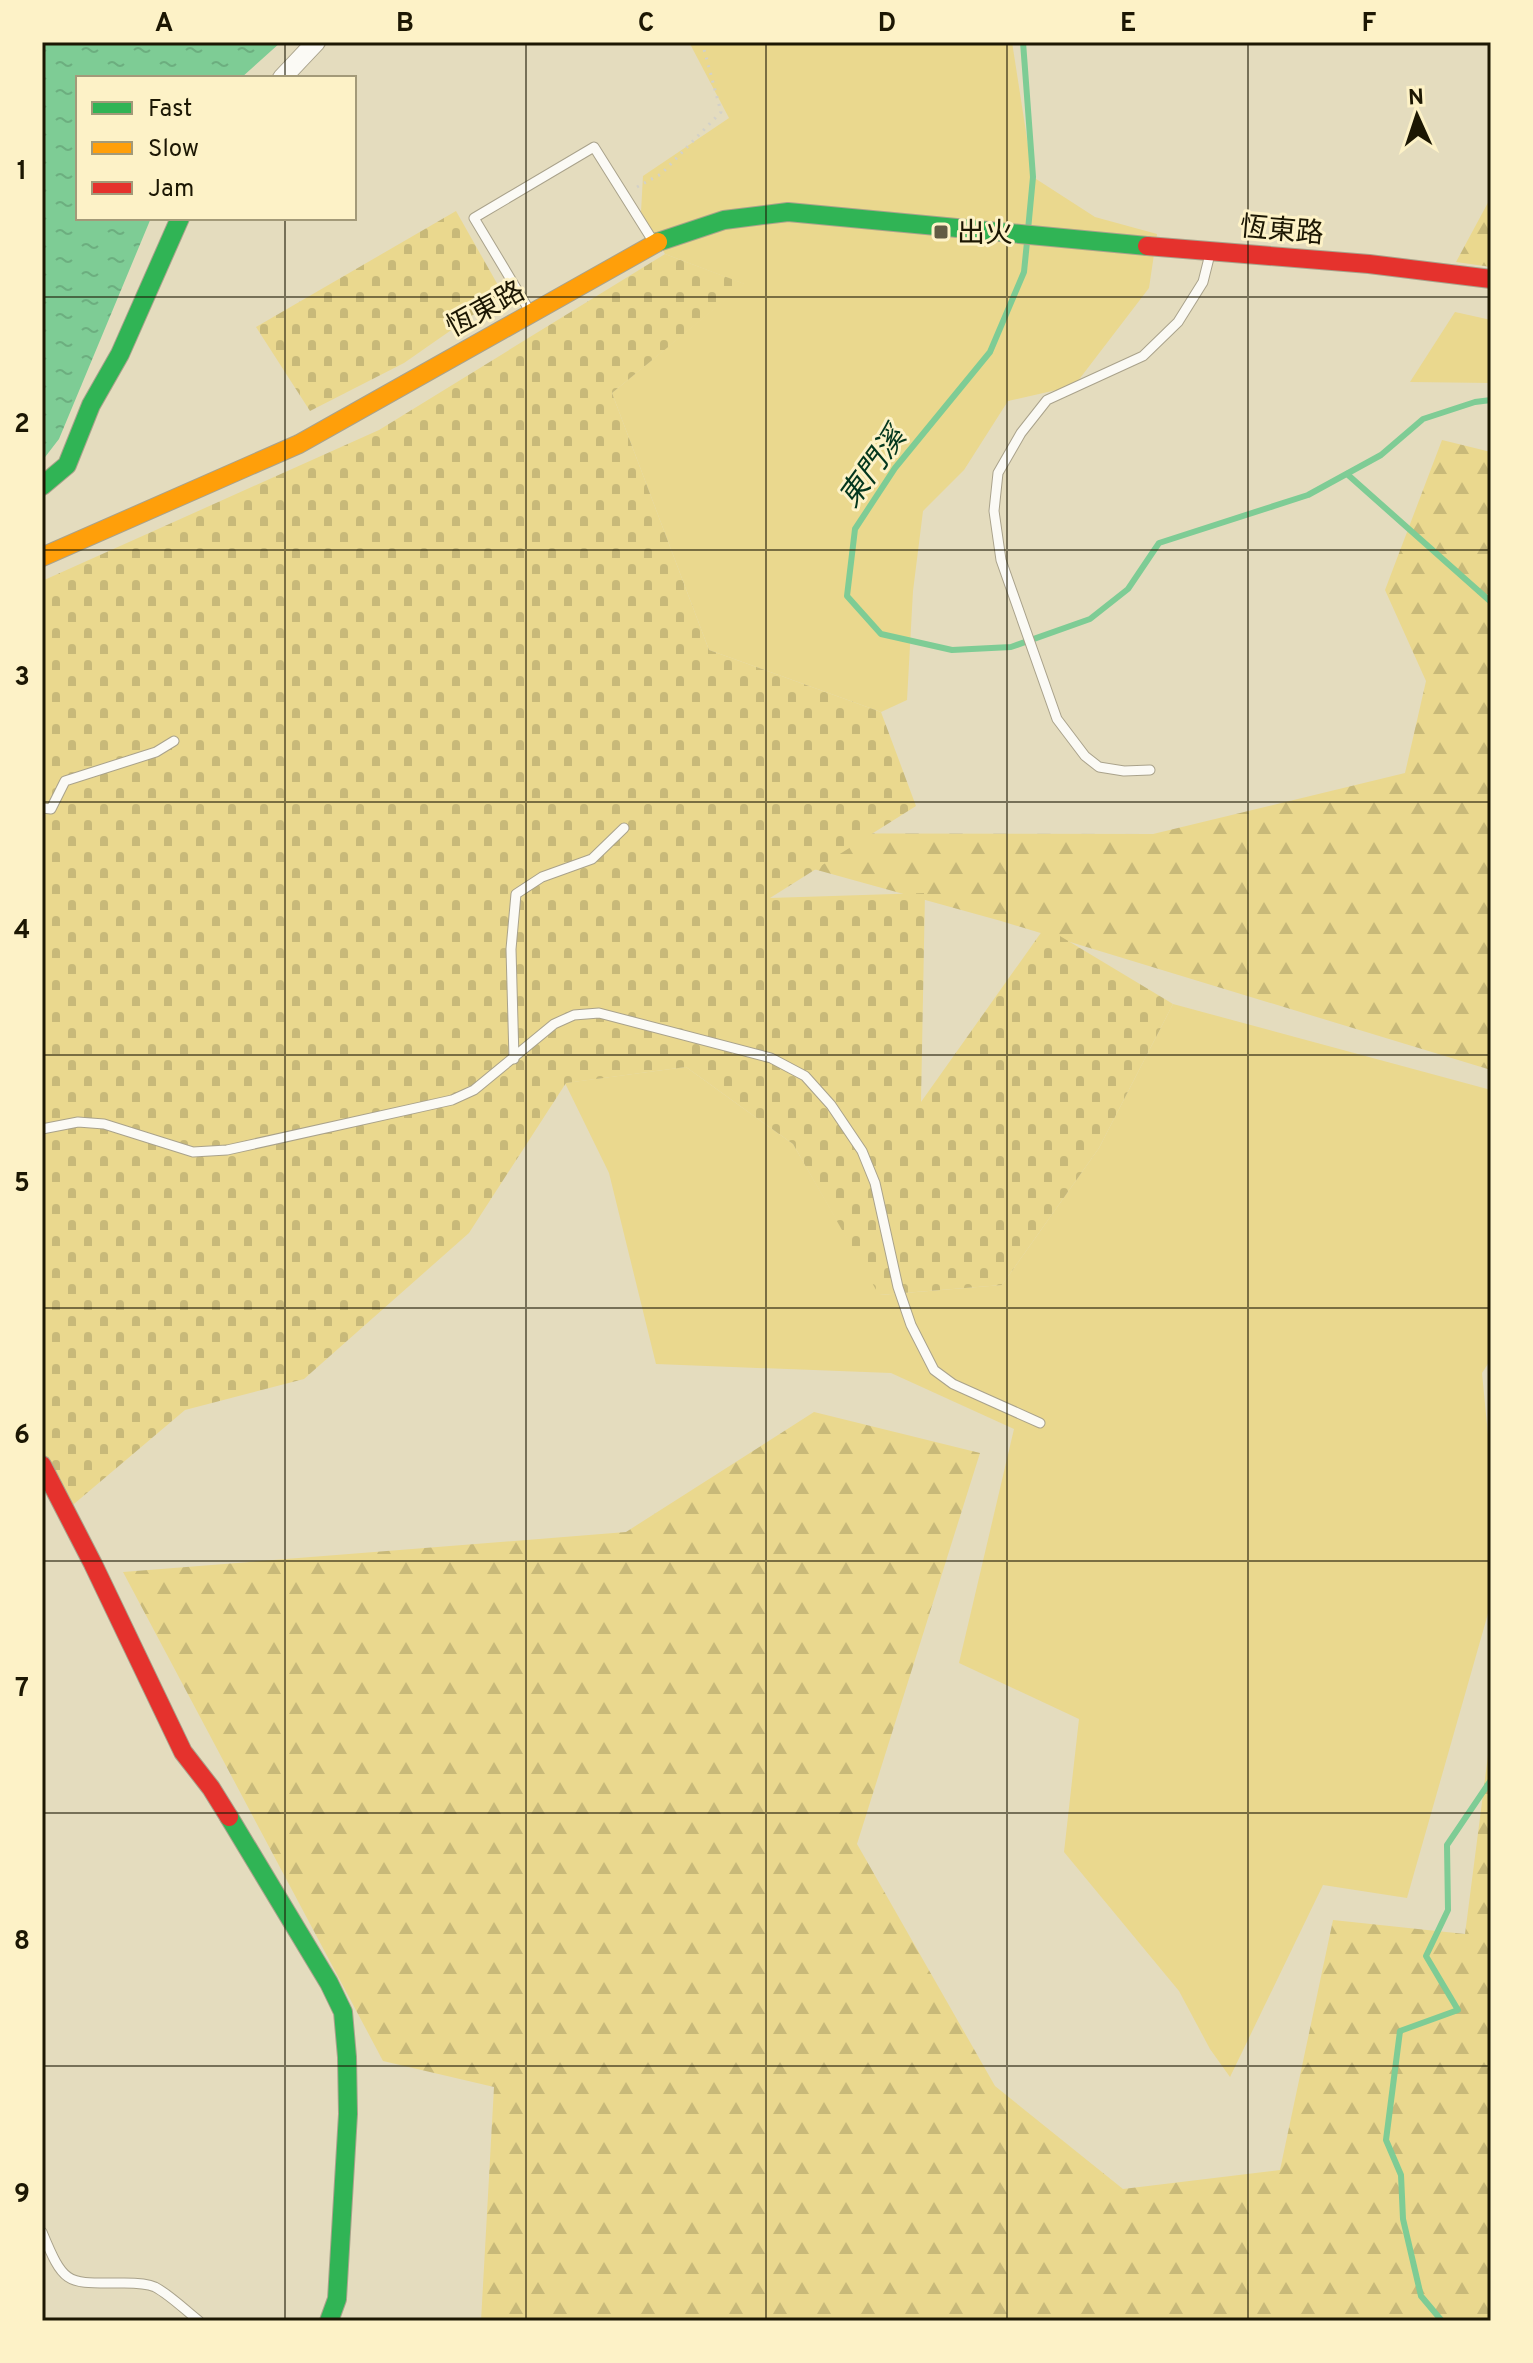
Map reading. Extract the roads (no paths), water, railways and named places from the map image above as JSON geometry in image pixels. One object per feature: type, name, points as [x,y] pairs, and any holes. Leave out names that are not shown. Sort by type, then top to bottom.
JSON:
[{"type":"main road","name":"恆東路","points":[[42,557],[299,444],[655,244],[724,220],[788,212],[1369,264],[1491,279]]},
{"type":"main road","points":[[42,486],[67,465],[91,405],[120,354],[179,220]]},
{"type":"main road","points":[[42,1465],[183,1752],[211,1788],[329,1983],[343,2012],[348,2114],[337,2299],[329,2321]]},
{"type":"street","points":[[284,76],[316,42]]},
{"type":"lane","points":[[532,314],[474,218],[594,147],[655,244]]},
{"type":"lane","points":[[1150,770],[1124,771],[1099,767],[1085,756],[1057,719],[1001,560],[994,511],[998,473],[1021,433],[1047,400],[1143,356],[1178,322],[1203,282],[1211,251]]},
{"type":"lane","points":[[42,808],[51,809],[65,781],[156,752],[174,741]]},
{"type":"lane","points":[[514,1059],[511,949],[516,894],[542,877],[592,859],[624,828]]},
{"type":"lane","points":[[42,1129],[78,1122],[104,1124],[193,1152],[227,1150],[452,1100],[474,1090],[554,1024],[574,1015],[599,1013],[771,1058],[805,1076],[831,1105],[862,1151],[875,1183],[898,1287],[911,1325],[934,1370],[953,1384],[1040,1423]]},
{"type":"lane","points":[[42,2232],[56,2267],[70,2280],[153,2286],[199,2321]]},
{"type":"water","points":[[42,42],[281,42],[243,76],[76,76],[76,220],[150,220],[59,439],[42,461]]},
{"type":"waterway","name":"東門溪","points":[[1023,42],[1033,177],[1028,230]]},
{"type":"waterway","name":"東門溪","points":[[1027,242],[1024,272],[990,352],[895,468],[855,529],[847,596],[881,634],[952,650],[1011,647],[1090,619],[1128,589],[1159,543],[1308,495],[1381,455],[1423,419],[1491,400]]},
{"type":"waterway","points":[[1347,474],[1491,602]]},
{"type":"waterway","points":[[1442,2321],[1421,2296],[1403,2219],[1401,2175],[1386,2140],[1400,2031],[1458,2010],[1426,1956],[1448,1910],[1447,1845],[1491,1780]]},
{"type":"place","name":"出火","points":[[941,232]]}]
